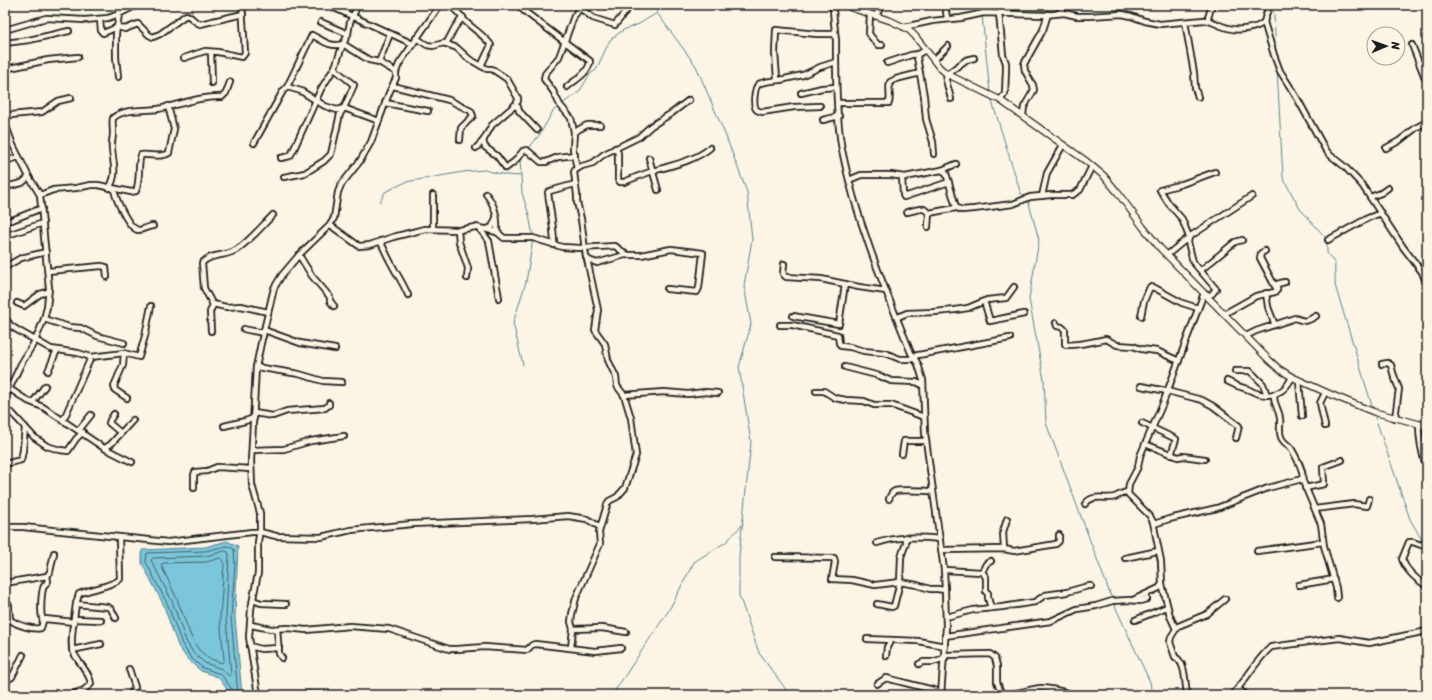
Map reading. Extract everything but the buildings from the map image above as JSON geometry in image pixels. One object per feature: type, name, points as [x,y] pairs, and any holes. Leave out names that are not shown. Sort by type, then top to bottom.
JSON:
[{"type":"main road","points":[[847,5],[904,27],[915,36],[947,74],[1000,100],[1014,109],[1064,144],[1104,176],[1143,228],[1167,255],[1279,368],[1299,381],[1374,412],[1427,426]]},
{"type":"street","points":[[118,77],[116,34],[118,27],[119,5]]},
{"type":"street","points":[[5,30],[46,18],[85,20],[100,19],[119,14],[137,5]]},
{"type":"street","points":[[184,58],[205,51],[242,57],[245,53],[242,5]]},
{"type":"street","points":[[328,5],[413,44]]},
{"type":"street","points":[[281,158],[290,156],[293,151],[321,89],[335,67],[348,34],[350,22],[358,5]]},
{"type":"street","points":[[275,695],[258,693],[250,646],[251,610],[258,574],[258,542],[260,532],[260,513],[252,485],[256,366],[268,312],[274,288],[278,282],[299,255],[330,225],[334,218],[338,192],[371,142],[396,78],[396,72],[399,64],[440,5]]},
{"type":"street","points":[[450,5],[491,44],[481,66]]},
{"type":"street","points":[[518,5],[589,60],[590,62],[582,76],[567,87]]},
{"type":"street","points":[[576,5],[578,11],[574,16],[559,57],[545,74],[544,79],[553,90],[560,105],[571,118],[574,132],[574,149],[577,168]]},
{"type":"street","points":[[576,5],[593,18],[615,25],[631,5]]},
{"type":"street","points":[[833,5],[836,87],[842,149],[859,219],[886,290],[920,369],[923,385],[926,441],[942,550],[946,590],[945,657],[941,693],[886,678],[877,684]]},
{"type":"street","points":[[882,5],[872,15],[870,34],[876,44],[882,45]]},
{"type":"street","points":[[945,5],[947,18]]},
{"type":"street","points":[[999,13],[1003,11],[1004,5]]},
{"type":"street","points":[[1058,13],[1061,11],[1063,5]]},
{"type":"street","points":[[1208,20],[1208,15],[1211,11],[1212,5]]},
{"type":"street","points":[[1269,5],[1264,22],[1280,71],[1297,98],[1325,150],[1346,167],[1362,185],[1403,247],[1422,272],[1427,285]]},
{"type":"street","points":[[904,27],[947,18],[961,18],[984,13],[1058,13],[1089,16],[1122,14],[1160,24],[1208,20],[1232,29],[1253,28],[1264,22]]},
{"type":"street","points":[[999,13],[1003,55],[1006,62],[1005,94],[1000,100]]},
{"type":"street","points":[[100,19],[101,30],[103,33],[118,27],[125,29],[138,24],[153,37],[160,34],[186,15],[190,16],[194,22],[200,24],[243,14]]},
{"type":"street","points":[[1023,115],[1024,107],[1034,90],[1033,85],[1025,71],[1024,64],[1043,30],[1048,14]]},
{"type":"street","points":[[446,44],[463,16]]},
{"type":"street","points":[[321,22],[348,34]]},
{"type":"street","points":[[1185,22],[1194,73],[1194,88],[1198,97]]},
{"type":"street","points":[[778,80],[775,53],[776,30],[817,34],[835,34]]},
{"type":"street","points":[[5,43],[29,40],[70,31]]},
{"type":"street","points":[[379,62],[390,34]]},
{"type":"street","points":[[254,144],[283,91],[287,87],[312,35],[328,44],[337,46],[343,44]]},
{"type":"street","points":[[416,38],[427,45],[433,46],[446,44],[457,48],[469,60],[481,66],[492,69],[509,81],[518,98],[518,102],[492,125],[483,141],[476,148]]},
{"type":"street","points":[[343,44],[369,60],[379,62],[396,72]]},
{"type":"street","points":[[1412,45],[1427,83]]},
{"type":"street","points":[[934,60],[948,46]]},
{"type":"street","points":[[887,63],[918,54],[926,50]]},
{"type":"street","points":[[211,52],[212,83]]},
{"type":"street","points":[[918,54],[916,57],[920,73],[926,119],[933,142],[934,154]]},
{"type":"street","points":[[5,69],[48,60],[78,57]]},
{"type":"street","points":[[951,99],[946,80],[947,74],[966,60],[974,58]]},
{"type":"street","points":[[820,106],[794,107],[762,112],[758,111],[755,105],[755,88],[758,84],[803,75],[820,67],[836,62]]},
{"type":"street","points":[[284,177],[305,172],[331,154],[340,114],[354,85],[339,73],[335,67]]},
{"type":"street","points":[[838,103],[889,103],[890,99],[888,87],[890,82],[920,73]]},
{"type":"street","points":[[153,226],[138,230],[132,227],[111,189],[115,169],[111,148],[113,118],[117,114],[168,106],[208,96],[222,97],[226,93],[230,82]]},
{"type":"street","points":[[393,86],[449,100],[471,111],[473,116],[461,128],[460,140]]},
{"type":"street","points":[[287,87],[301,91],[324,106],[337,110],[344,108],[379,121]]},
{"type":"street","points":[[800,92],[836,87]]},
{"type":"street","points":[[5,114],[11,115],[42,112],[58,100],[71,98]]},
{"type":"street","points":[[571,648],[573,629],[571,622],[574,607],[578,594],[600,544],[600,527],[609,501],[625,488],[636,456],[631,418],[624,395],[616,386],[616,377],[608,360],[605,344],[595,330],[598,310],[577,202],[574,172],[577,168],[584,165],[593,164],[601,156],[639,137],[650,126],[672,114],[689,100]]},
{"type":"street","points":[[385,103],[428,111]]},
{"type":"street","points":[[40,195],[53,190],[98,185],[111,189],[131,192],[136,191],[139,182],[141,155],[164,155],[169,153],[174,129],[168,106]]},
{"type":"street","points":[[514,106],[518,107],[519,111],[537,130]]},
{"type":"street","points":[[1014,109],[1024,107]]},
{"type":"street","points":[[823,120],[839,116]]},
{"type":"street","points":[[1386,148],[1427,122]]},
{"type":"street","points":[[5,123],[19,157],[40,195],[48,271],[47,307],[44,319],[35,341],[21,364],[5,398]]},
{"type":"street","points":[[574,132],[587,125],[600,125]]},
{"type":"street","points":[[483,141],[485,147],[497,156],[506,168],[515,161],[523,150],[527,150],[541,162],[546,162],[558,157],[575,155]]},
{"type":"street","points":[[1042,196],[1047,173],[1064,144]]},
{"type":"street","points":[[615,148],[618,153],[620,182],[678,164],[697,156],[710,148]]},
{"type":"street","points":[[5,161],[19,157]]},
{"type":"street","points":[[649,158],[658,190]]},
{"type":"street","points":[[850,180],[861,176],[891,175],[902,177],[942,170],[956,164]]},
{"type":"street","points":[[907,212],[920,209],[924,209],[929,212],[956,208],[960,210],[993,207],[1015,203],[1030,197],[1055,195],[1068,196],[1075,194],[1080,190],[1092,166]]},
{"type":"street","points":[[942,170],[946,173],[956,208]]},
{"type":"street","points":[[1127,492],[1179,361],[1198,308],[1206,295],[1212,294],[1216,289],[1193,262],[1188,242],[1189,237],[1182,219],[1169,204],[1160,190],[1215,172]]},
{"type":"street","points":[[5,187],[22,182],[29,177]]},
{"type":"street","points":[[902,177],[902,195],[904,197],[949,182]]},
{"type":"street","points":[[554,245],[554,228],[548,192],[550,190],[575,184]]},
{"type":"street","points":[[1370,197],[1388,188]]},
{"type":"street","points":[[486,194],[494,204],[497,232]]},
{"type":"street","points":[[433,195],[433,229]]},
{"type":"street","points":[[1167,255],[1189,237],[1252,196]]},
{"type":"street","points":[[5,221],[12,220],[42,208]]},
{"type":"street","points":[[928,227],[929,212]]},
{"type":"street","points":[[1328,240],[1380,213]]},
{"type":"street","points":[[268,312],[242,306],[226,307],[215,305],[204,288],[202,263],[205,259],[230,253],[241,247],[273,215]]},
{"type":"street","points":[[487,229],[492,227],[496,216]]},
{"type":"street","points":[[5,236],[43,223]]},
{"type":"street","points":[[330,225],[359,246],[370,245],[417,231],[433,229],[458,230],[471,227],[497,232],[504,238],[536,238],[554,245],[585,248],[615,246],[627,255]]},
{"type":"street","points":[[479,228],[489,241],[499,298]]},
{"type":"street","points":[[458,230],[459,242],[468,268],[467,278]]},
{"type":"street","points":[[1201,270],[1235,242],[1242,240]]},
{"type":"street","points":[[380,242],[408,295]]},
{"type":"street","points":[[587,259],[597,262],[627,255],[642,255],[671,249],[679,251],[702,252],[699,288],[697,292],[667,289]]},
{"type":"street","points":[[1265,251],[1261,254],[1260,258],[1277,290]]},
{"type":"street","points":[[5,267],[20,258],[46,252]]},
{"type":"street","points":[[299,255],[312,276],[330,297],[330,301],[334,306]]},
{"type":"street","points":[[784,264],[783,274],[786,276],[821,279],[886,290]]},
{"type":"street","points":[[48,271],[101,266],[106,267],[107,276]]},
{"type":"street","points":[[1422,272],[1427,269]]},
{"type":"street","points":[[1277,290],[1278,284],[1285,282]]},
{"type":"street","points":[[793,316],[839,324],[845,284]]},
{"type":"street","points":[[898,318],[907,313],[935,312],[968,308],[984,301],[1006,298],[1014,287]]},
{"type":"street","points":[[1141,316],[1144,301],[1150,287],[1155,288],[1182,303],[1198,308]]},
{"type":"street","points":[[1224,314],[1256,296],[1275,292],[1277,290]]},
{"type":"street","points":[[18,302],[22,306],[26,305],[40,294],[48,292]]},
{"type":"street","points":[[1266,293],[1268,307],[1275,325]]},
{"type":"street","points":[[984,301],[990,321],[1024,314]]},
{"type":"street","points":[[211,331],[210,312],[215,305]]},
{"type":"street","points":[[5,318],[11,326],[48,348],[92,357],[124,353],[139,357],[151,306]]},
{"type":"street","points":[[1246,336],[1256,331],[1295,318],[1305,321],[1316,316]]},
{"type":"street","points":[[44,319],[68,327],[81,328],[97,336],[124,342]]},
{"type":"street","points":[[1056,323],[1057,326],[1062,327],[1065,330],[1066,345],[1082,344],[1090,341],[1096,342],[1106,339],[1117,345],[1133,346],[1157,351],[1179,361]]},
{"type":"street","points":[[780,325],[792,325],[838,335],[841,346],[864,351],[885,353],[900,359],[1010,338]]},
{"type":"street","points":[[244,329],[259,332],[263,336]]},
{"type":"street","points":[[264,330],[300,343],[335,350]]},
{"type":"street","points":[[48,371],[57,350]]},
{"type":"street","points":[[124,353],[122,365],[114,388],[127,398]]},
{"type":"street","points":[[63,421],[92,357]]},
{"type":"street","points":[[1382,364],[1388,363],[1391,365],[1392,373],[1399,387],[1395,418]]},
{"type":"street","points":[[256,366],[299,374],[323,381],[342,382]]},
{"type":"street","points":[[845,367],[880,376],[891,381],[916,382],[923,385]]},
{"type":"street","points":[[1235,371],[1250,371],[1263,384],[1267,395]]},
{"type":"street","points":[[1227,381],[1241,389],[1267,395],[1280,393],[1292,377]]},
{"type":"street","points":[[1299,381],[1302,416]]},
{"type":"street","points":[[33,402],[45,386]]},
{"type":"street","points":[[1141,386],[1202,400],[1239,426],[1236,438]]},
{"type":"street","points":[[10,389],[28,402],[33,402],[43,407],[105,448],[132,462]]},
{"type":"street","points":[[816,392],[824,391],[835,398],[864,401],[874,405],[891,405],[924,417]]},
{"type":"street","points":[[624,395],[664,392],[688,394],[705,392],[718,393]]},
{"type":"street","points":[[1325,392],[1320,403],[1325,426]]},
{"type":"street","points":[[1274,394],[1274,404],[1280,415],[1280,432],[1282,439],[1290,447],[1298,461],[1303,474],[1302,479],[1321,524],[1323,542],[1334,579],[1337,598]]},
{"type":"street","points":[[224,426],[245,421],[254,415],[273,416],[287,411],[325,408],[329,405],[329,403]]},
{"type":"street","points":[[5,411],[12,413],[34,437],[47,446],[65,452],[68,451],[76,440],[91,415]]},
{"type":"street","points":[[114,414],[109,423],[121,433]]},
{"type":"street","points":[[105,448],[111,444],[133,420]]},
{"type":"street","points":[[1142,423],[1176,439],[1171,455]]},
{"type":"street","points":[[1419,424],[1419,435],[1427,469]]},
{"type":"street","points":[[5,464],[21,460],[25,427]]},
{"type":"street","points":[[252,450],[284,449],[311,441],[344,436]]},
{"type":"street","points":[[902,454],[904,441],[926,441]]},
{"type":"street","points":[[1145,444],[1178,457],[1183,456],[1205,459]]},
{"type":"street","points":[[1306,488],[1324,484],[1324,467],[1342,460]]},
{"type":"street","points":[[194,488],[195,472],[207,471],[216,467],[252,469]]},
{"type":"street","points":[[1154,524],[1217,508],[1268,488],[1302,479]]},
{"type":"street","points":[[889,499],[896,491],[933,491]]},
{"type":"street","points":[[1085,504],[1096,497],[1114,497],[1123,492],[1127,492]]},
{"type":"street","points":[[1127,492],[1150,516],[1154,524],[1161,561],[1162,584],[1172,622],[1176,627],[1176,632],[1170,642],[1175,657],[1179,659],[1181,664],[1187,695]]},
{"type":"street","points":[[1315,509],[1354,504],[1367,506],[1369,499]]},
{"type":"street","points":[[5,528],[23,526],[119,538],[168,542],[260,532],[276,536],[321,537],[351,530],[412,524],[568,516],[587,519],[600,527]]},
{"type":"street","points":[[1004,549],[1003,532],[1007,519]]},
{"type":"street","points":[[942,550],[1004,549],[1014,551],[1056,544],[1059,541],[1059,535]]},
{"type":"street","points":[[877,543],[885,540],[914,536],[940,539]]},
{"type":"street","points":[[877,604],[892,608],[894,606],[900,582],[901,556],[906,543],[906,537]]},
{"type":"street","points":[[71,695],[84,690],[91,684],[89,677],[72,650],[71,642],[76,604],[79,594],[116,582],[120,579],[119,538]]},
{"type":"street","points":[[1427,541],[1421,545],[1409,542],[1402,559],[1420,582],[1427,586]]},
{"type":"street","points":[[1256,551],[1323,542]]},
{"type":"street","points":[[1125,558],[1158,551]]},
{"type":"street","points":[[10,620],[37,629],[41,628],[43,621],[41,618],[44,585],[48,581],[54,553]]},
{"type":"street","points":[[775,557],[834,558],[835,562],[832,579],[852,580],[875,585],[900,582],[930,589],[938,588],[946,590]]},
{"type":"street","points":[[982,572],[986,564],[991,561]]},
{"type":"street","points":[[944,570],[982,572],[986,577],[986,592],[988,593],[988,598],[992,608]]},
{"type":"street","points":[[5,583],[48,576]]},
{"type":"street","points":[[1299,585],[1334,579]]},
{"type":"street","points":[[1133,600],[1159,588],[1162,584]]},
{"type":"street","points":[[946,617],[973,610],[1035,602],[1045,595],[1067,592],[1091,586]]},
{"type":"street","points":[[1176,627],[1207,614],[1225,599]]},
{"type":"street","points":[[253,600],[261,603],[286,604]]},
{"type":"street","points":[[945,636],[1051,621],[1077,609],[1096,606],[1112,601],[1147,600]]},
{"type":"street","points":[[5,603],[9,606],[10,620]]},
{"type":"street","points":[[76,604],[108,607],[111,609],[116,618]]},
{"type":"street","points":[[1135,620],[1167,606]]},
{"type":"street","points":[[43,621],[45,619],[74,621],[101,620]]},
{"type":"street","points":[[5,624],[10,620]]},
{"type":"street","points":[[251,625],[277,629],[292,628],[306,630],[350,626],[389,628],[445,648],[457,650],[485,647],[528,650],[532,645],[536,644],[595,652],[621,648]]},
{"type":"street","points":[[573,629],[602,628],[626,632]]},
{"type":"street","points":[[277,629],[279,654],[282,658]]},
{"type":"street","points":[[1232,695],[1263,654],[1271,648],[1339,638],[1369,643],[1427,631]]},
{"type":"street","points":[[867,639],[918,641],[945,646]]},
{"type":"street","points":[[886,656],[886,647],[891,640]]},
{"type":"street","points":[[72,650],[101,644]]},
{"type":"street","points":[[250,646],[261,650],[279,648]]},
{"type":"street","points":[[919,664],[923,662],[932,662],[945,657],[990,654],[995,658],[997,666],[997,682],[1001,693],[1016,693],[1041,688],[1078,695]]},
{"type":"street","points":[[5,680],[12,677],[23,655]]},
{"type":"street","points":[[129,668],[135,687],[130,695]]},
{"type":"street","points":[[1238,689],[1247,695]]},
{"type":"street","points":[[278,695],[326,695]]},
{"type":"water","points":[[227,541],[238,546],[235,617],[242,695],[231,695],[218,677],[201,671],[188,660],[178,646],[163,604],[142,563],[142,550],[205,547]]},
{"type":"waterway","points":[[656,5],[657,13],[696,66],[725,134],[747,192],[752,239],[744,286],[751,324],[739,367],[751,442],[739,556],[739,595],[759,653],[790,695]]},
{"type":"waterway","points":[[980,5],[981,12]]},
{"type":"waterway","points":[[1271,5],[1274,15],[1276,53]]},
{"type":"waterway","points":[[562,104],[579,92],[590,74],[596,70],[610,40],[623,30],[639,24],[657,13]]},
{"type":"waterway","points":[[982,15],[990,93]]},
{"type":"waterway","points":[[1277,69],[1283,178],[1300,209],[1327,239]]},
{"type":"waterway","points":[[991,98],[1021,194],[1025,196]]},
{"type":"waterway","points":[[529,148],[540,134],[553,111],[559,106]]},
{"type":"waterway","points":[[525,152],[520,160],[522,193],[529,215],[533,236]]},
{"type":"waterway","points":[[380,202],[385,192],[406,182],[463,172],[484,170],[506,175],[521,176]]},
{"type":"waterway","points":[[1028,200],[1039,240],[1029,299],[1044,380],[1046,423],[1112,599]]},
{"type":"waterway","points":[[523,365],[513,323],[526,282],[533,239]]},
{"type":"waterway","points":[[1327,242],[1327,253],[1335,264],[1335,285],[1373,409]]},
{"type":"waterway","points":[[1374,414],[1410,519],[1423,542]]},
{"type":"waterway","points":[[612,695],[669,610],[694,562],[726,542],[743,524]]},
{"type":"waterway","points":[[1114,604],[1150,682],[1152,695]]}]
